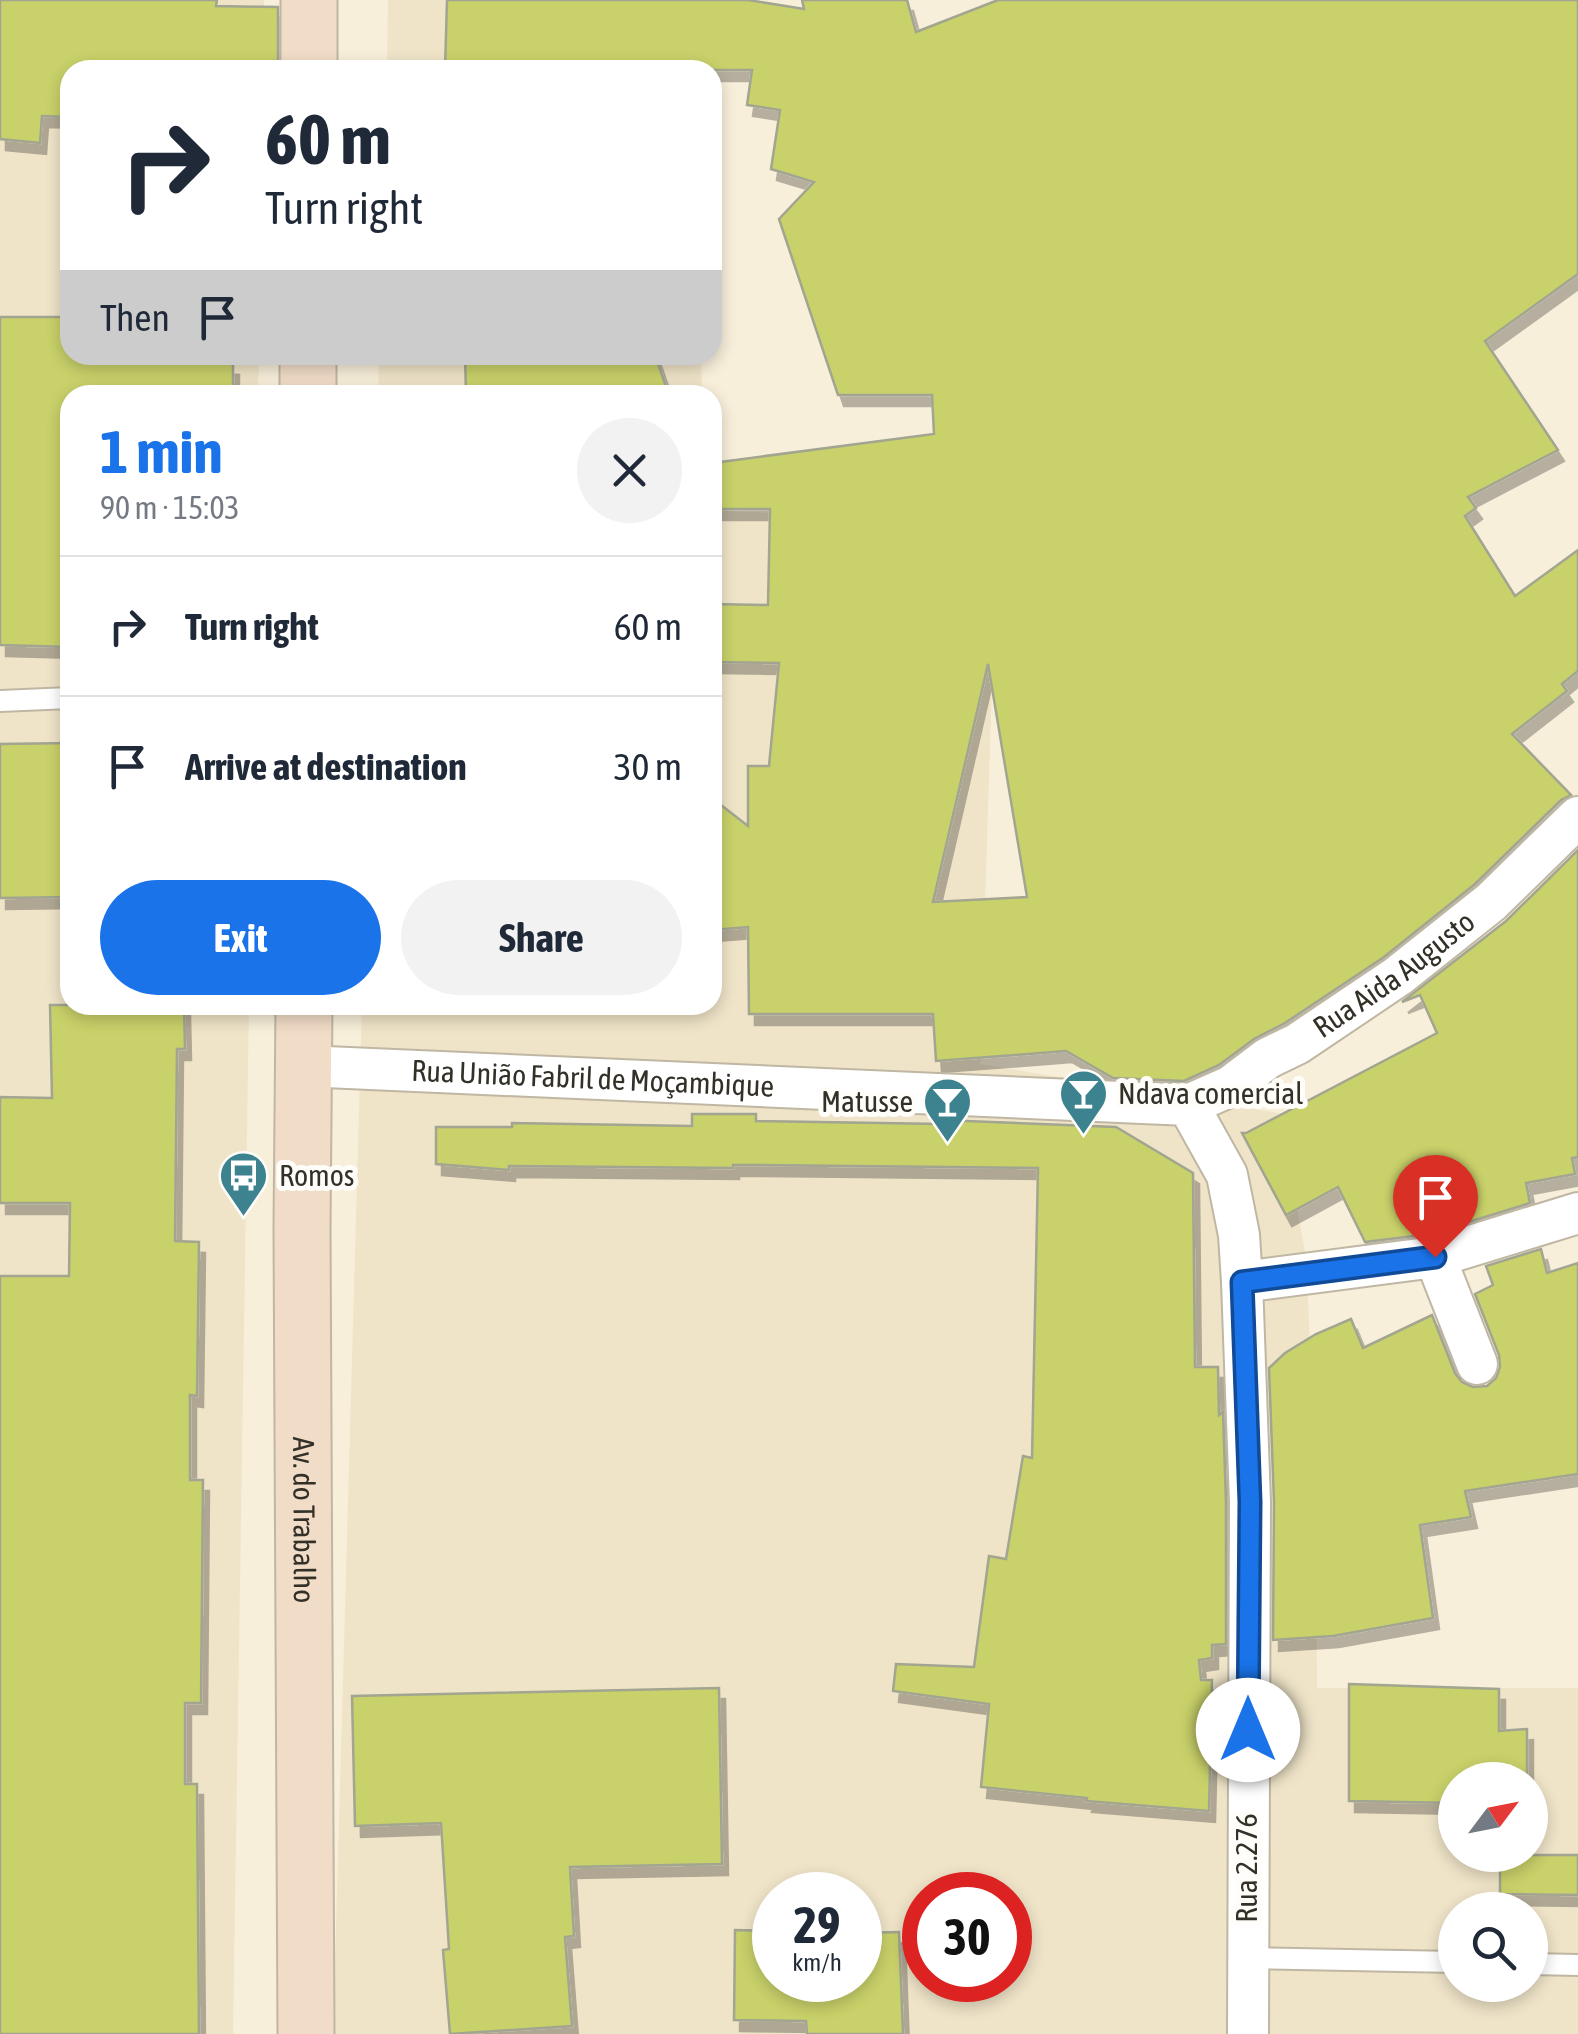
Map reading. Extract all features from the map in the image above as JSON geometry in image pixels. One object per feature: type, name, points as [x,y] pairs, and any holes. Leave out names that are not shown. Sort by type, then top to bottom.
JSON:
[{"type":"main road","points":[[309,60],[310,0]]},
{"type":"main road","name":"Av. do Trabalho","points":[[304,1015],[306,2034]]},
{"type":"street","name":"Rua Aida Augusto","points":[[1188,1105],[1230,1086],[1398,976],[1492,902],[1578,817]]},
{"type":"street","name":"Rua União Fabril de Moçambique","points":[[303,1066],[1188,1105]]},
{"type":"street","points":[[1188,1105],[1226,1175],[1242,1282],[1435,1257],[1578,1213]]},
{"type":"street","points":[[1435,1257],[1477,1364]]},
{"type":"street","name":"Rua 2.276","points":[[1242,1282],[1250,1502],[1248,2034]]},
{"type":"lane","points":[[0,700],[60,698]]},
{"type":"lane","points":[[1247,1958],[1438,1962]]},
{"type":"lane","points":[[1548,1964],[1578,1964]]},
{"type":"shaded area","points":[[0,0],[264,0],[263,60],[60,60],[60,365],[259,365],[258,385],[60,385],[60,1015],[249,1015],[233,2034],[0,2034]]},
{"type":"shaded area","points":[[388,0],[696,0],[697,60],[387,60]]},
{"type":"shaded area","points":[[379,365],[701,365],[702,385],[378,385]]},
{"type":"shaded area","points":[[722,487],[728,511],[997,523],[980,1064],[1279,1113],[1306,1257],[1316,1475],[1317,1688],[1578,1688],[1578,2034],[333,2034],[362,1015],[722,1015]]},
{"type":"building","points":[[0,0],[217,0],[216,6],[278,7],[278,60],[60,60],[60,117],[42,116],[40,143],[0,139]]},
{"type":"building","points":[[447,0],[748,0],[804,9],[802,0],[907,0],[916,32],[998,0],[1578,0],[1578,274],[1485,341],[1558,450],[1468,497],[1476,508],[1465,516],[1515,596],[1578,550],[1578,671],[1562,684],[1567,691],[1512,734],[1571,795],[1561,800],[1475,884],[1384,957],[1219,1065],[1184,1081],[1113,1078],[1066,1051],[936,1061],[933,1014],[749,1014],[748,927],[722,929],[722,806],[748,826],[748,766],[769,766],[779,663],[722,662],[722,604],[768,605],[770,509],[722,509],[722,462],[934,434],[932,395],[838,395],[779,219],[814,182],[771,169],[780,110],[747,105],[752,70],[722,70],[722,60],[445,60]],"holes":[[[988,664],[1027,897],[933,902]]]},
{"type":"building","points":[[0,317],[60,317],[60,365],[233,365],[233,385],[60,385],[60,647],[0,645]]},
{"type":"building","points":[[465,365],[658,365],[666,385],[466,385]]},
{"type":"building","points":[[60,743],[60,897],[0,898],[0,744]]},
{"type":"building","points":[[1578,850],[1578,1157],[1572,1158],[1575,1174],[1526,1183],[1530,1203],[1430,1234],[1365,1242],[1338,1187],[1286,1215],[1242,1133],[1437,1033],[1420,995],[1402,1002],[1506,921]]},
{"type":"building","points":[[50,1005],[60,1005],[60,1015],[184,1015],[185,1049],[177,1049],[175,1241],[199,1242],[197,1396],[190,1395],[190,1480],[203,1480],[201,1703],[185,1703],[185,1784],[197,1784],[199,2034],[0,2034],[0,1276],[69,1276],[70,1203],[0,1203],[0,1097],[52,1098]]},
{"type":"building","points":[[692,1114],[756,1114],[756,1121],[942,1124],[941,1120],[1116,1127],[1193,1173],[1195,1367],[1218,1367],[1226,1502],[1226,1644],[1212,1645],[1212,1658],[1199,1660],[1201,1680],[1212,1680],[1209,1811],[981,1787],[989,1704],[893,1691],[896,1664],[974,1667],[989,1556],[1006,1559],[1023,1456],[1032,1458],[1038,1168],[733,1165],[509,1166],[509,1170],[436,1164],[436,1127],[512,1127],[512,1123],[692,1126]]},
{"type":"building","points":[[1541,1249],[1547,1273],[1578,1263],[1578,1474],[1465,1491],[1471,1517],[1420,1525],[1433,1618],[1333,1636],[1273,1640],[1274,1502],[1269,1368],[1316,1334],[1351,1319],[1363,1348],[1432,1315],[1455,1373],[1473,1387],[1487,1386],[1500,1367],[1475,1294],[1493,1285],[1486,1266]]},
{"type":"building","points":[[1349,1684],[1499,1689],[1499,1731],[1527,1729],[1527,1762],[1438,1762],[1438,1803],[1349,1801]]},
{"type":"building","points":[[719,1688],[722,1864],[570,1867],[574,1936],[565,1937],[572,2026],[450,2034],[443,1950],[449,1949],[441,1823],[355,1826],[352,1696]]},
{"type":"building","points":[[1548,1855],[1578,1855],[1578,1895],[1500,1892],[1500,1872],[1548,1872]]},
{"type":"building","points":[[735,1930],[752,1930],[752,2002],[882,2002],[882,1932],[899,1932],[903,2034],[807,2034],[806,2021],[734,2020]]},
{"type":"place","name":"Ndava comercial","points":[[1083,1136]]},
{"type":"place","name":"Matusse","points":[[948,1144]]},
{"type":"place","name":"Romos","points":[[244,1218]]},
{"type":"route","points":[[1248,1730],[1250,1502],[1242,1282],[1435,1257]]}]
